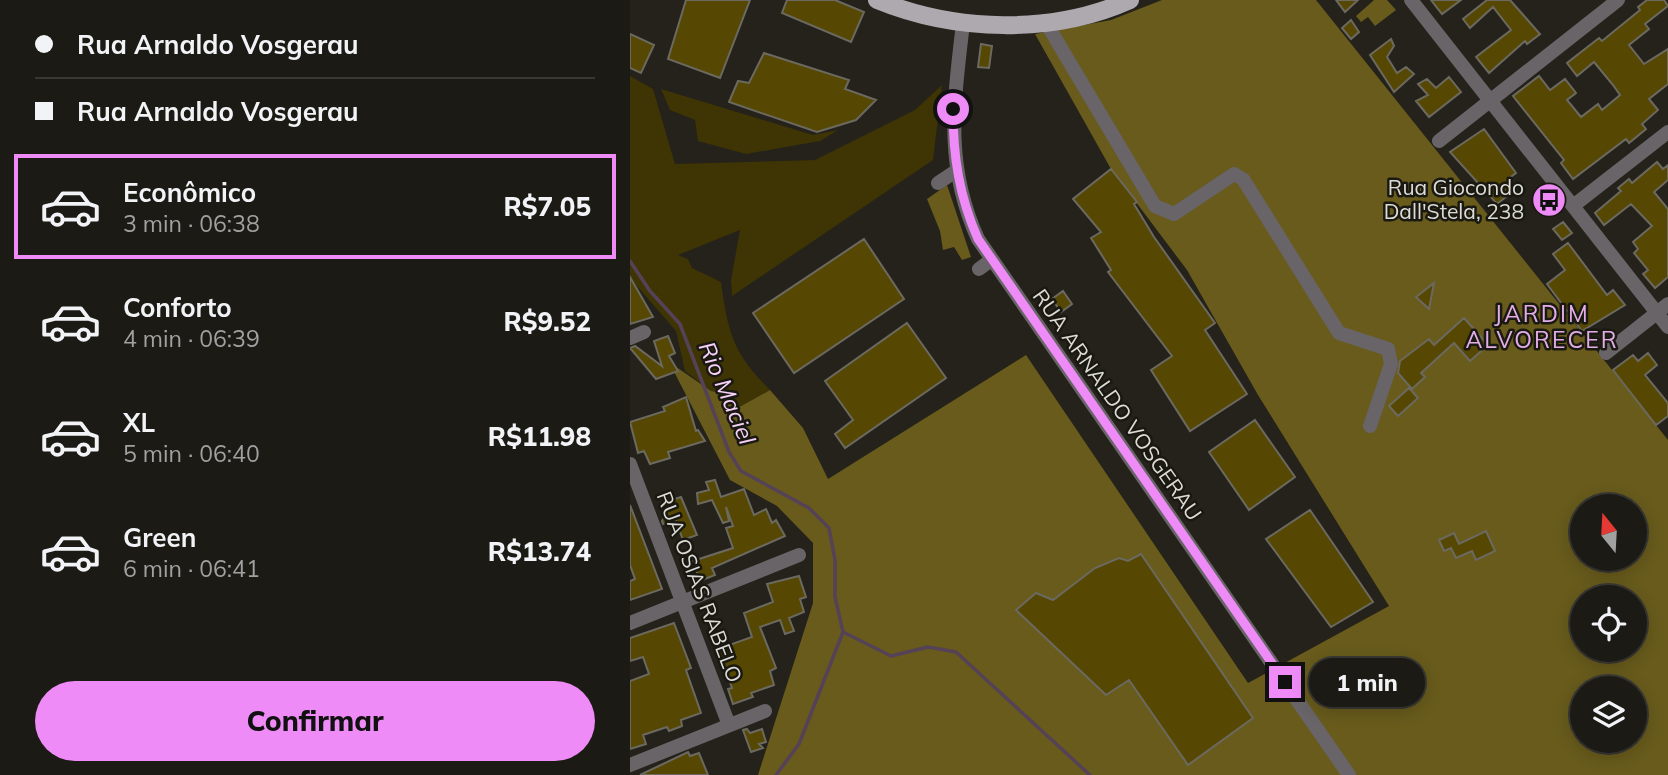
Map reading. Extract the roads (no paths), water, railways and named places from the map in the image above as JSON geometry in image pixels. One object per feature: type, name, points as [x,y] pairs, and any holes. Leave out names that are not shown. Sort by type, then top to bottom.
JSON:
[{"type":"main road","points":[[877,0],[913,13],[962,23],[1045,21],[1096,12],[1130,0]]},
{"type":"street","points":[[1411,0],[1573,206],[1662,308],[1668,327]]},
{"type":"street","points":[[1439,141],[1618,0]]},
{"type":"street","points":[[1045,21],[1155,206],[1174,214],[1234,174],[1243,179],[1339,333],[1388,349],[1391,364],[1370,426]]},
{"type":"street","name":"RUA ARNALDO VOSGERAU","points":[[962,23],[953,109],[956,171],[968,217],[985,264],[1349,775]]},
{"type":"street","points":[[1573,206],[1668,132]]},
{"type":"street","points":[[938,184],[956,171]]},
{"type":"street","points":[[1606,353],[1662,308]]},
{"type":"street","points":[[630,338],[644,332]]},
{"type":"street","name":"RUA OSIAS RABELO","points":[[632,474],[729,726]]},
{"type":"street","points":[[630,623],[799,555]]},
{"type":"street","points":[[630,765],[765,711]]},
{"type":"waterway","name":"Rio Maciel","points":[[630,261],[650,291],[680,324],[729,452],[741,471],[809,508],[829,528],[835,560],[835,597],[843,632],[799,744],[776,775]]},
{"type":"waterway","name":"Rio Maciel","points":[[843,632],[891,656],[928,647],[956,652],[1090,775]]},
{"type":"place","name":"Rua Giocondo Dall'Stela, 238","points":[[1549,200]]},
{"type":"district","name":"JARDIM ALVORECER","points":[[1542,327]]}]
